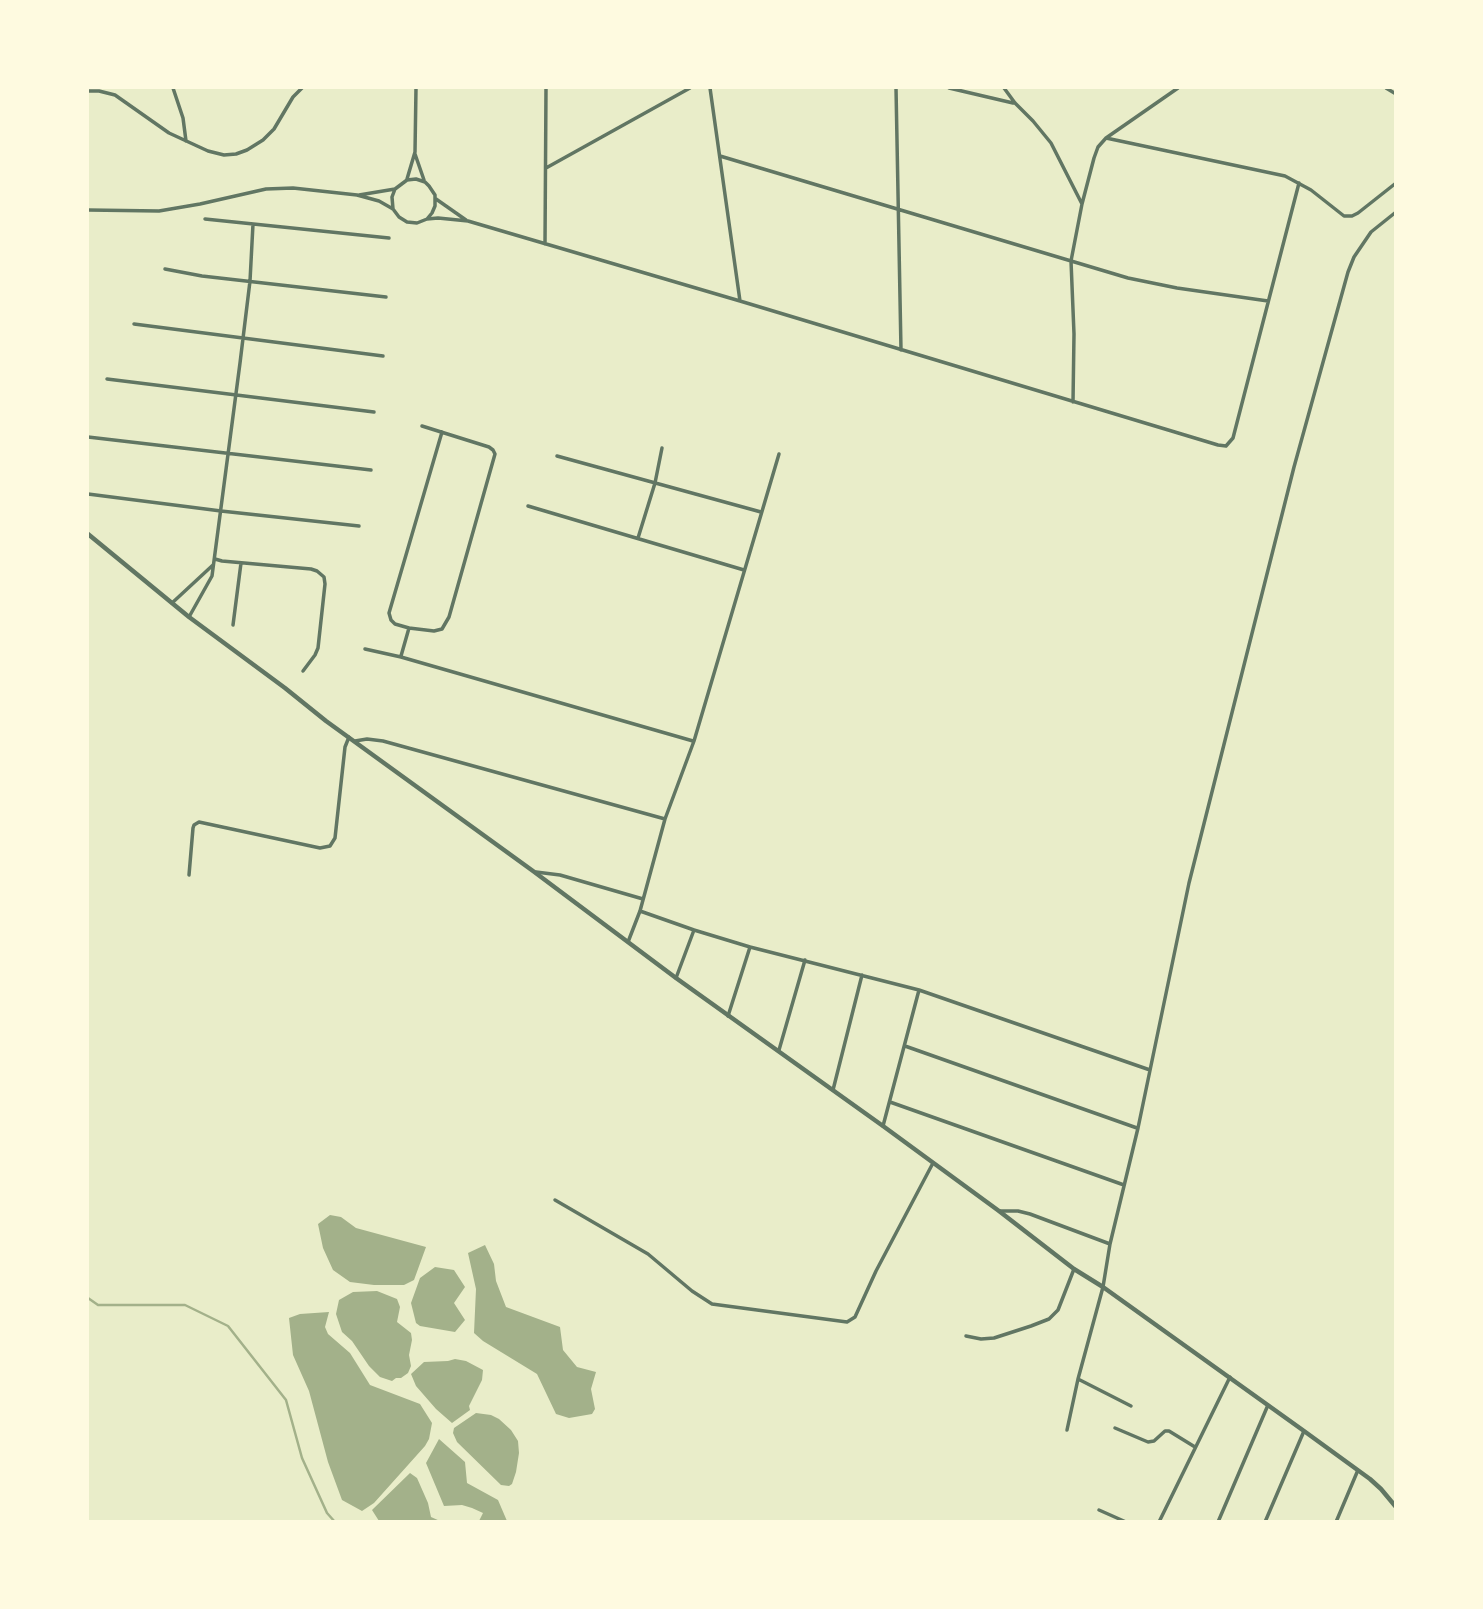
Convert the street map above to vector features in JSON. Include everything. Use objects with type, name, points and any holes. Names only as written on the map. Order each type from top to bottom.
[{"type":"street","points":[[173,88],[183,118],[186,141]]},
{"type":"street","points":[[88,91],[115,95],[169,133],[223,155],[247,150],[269,135],[293,97],[302,88]]},
{"type":"street","points":[[407,180],[415,152],[416,88]]},
{"type":"street","points":[[545,244],[546,88]]},
{"type":"street","points":[[546,168],[690,88]]},
{"type":"street","points":[[710,88],[740,301]]},
{"type":"street","points":[[896,88],[901,350]]},
{"type":"street","points":[[949,88],[1015,103]]},
{"type":"street","points":[[1004,88],[1051,143],[1082,204]]},
{"type":"street","points":[[1073,402],[1071,261],[1094,158],[1105,138],[1178,88]]},
{"type":"street","points":[[1387,88],[1395,94]]},
{"type":"street","points":[[1105,138],[1270,171],[1299,183],[1324,199],[1341,215],[1349,216],[1364,209],[1395,183]]},
{"type":"street","points":[[415,152],[425,182],[433,190],[436,199],[427,219]]},
{"type":"street","points":[[720,156],[1154,284],[1268,301]]},
{"type":"street","points":[[357,195],[395,189],[407,180],[425,182]]},
{"type":"street","points":[[88,209],[144,212],[174,209],[278,188],[357,195],[379,201],[407,222],[417,223],[438,218],[468,221],[1226,446],[1233,438],[1299,183]]},
{"type":"street","points":[[393,209],[392,197],[395,189]]},
{"type":"street","points":[[436,199],[468,221]]},
{"type":"street","points":[[1067,1430],[1103,1287],[1110,1244],[1138,1128],[1189,883],[1294,467],[1354,257],[1371,232],[1395,212]]},
{"type":"street","points":[[205,219],[389,238]]},
{"type":"street","points":[[188,617],[212,576],[250,281],[253,224]]},
{"type":"street","points":[[165,269],[202,276],[386,297]]},
{"type":"street","points":[[134,324],[383,356]]},
{"type":"street","points":[[107,379],[374,412]]},
{"type":"street","points":[[422,426],[442,432],[489,447],[494,450],[495,457],[449,617],[445,626],[435,631],[409,628],[393,622],[389,613],[442,432]]},
{"type":"street","points":[[88,437],[371,470]]},
{"type":"street","points":[[638,538],[662,448]]},
{"type":"street","points":[[628,942],[644,899],[665,819],[694,741],[779,454]]},
{"type":"street","points":[[557,456],[762,512]]},
{"type":"street","points":[[88,494],[359,526]]},
{"type":"street","points":[[528,506],[744,570]]},
{"type":"street","points":[[88,534],[188,617],[349,737],[999,1211],[1074,1269],[1304,1431],[1381,1489],[1395,1507]]},
{"type":"street","points":[[214,558],[311,569],[324,577],[318,648],[303,671]]},
{"type":"street","points":[[233,625],[241,563]]},
{"type":"street","points":[[172,603],[213,565]]},
{"type":"street","points":[[401,657],[409,628]]},
{"type":"street","points":[[365,649],[694,741]]},
{"type":"street","points":[[189,875],[193,828],[199,822],[320,848],[330,846],[335,838],[345,747],[349,737]]},
{"type":"street","points":[[355,741],[383,741],[665,819]]},
{"type":"street","points":[[533,871],[560,875],[644,899]]},
{"type":"street","points":[[640,911],[750,947],[919,990],[1150,1070]]},
{"type":"street","points":[[676,978],[694,930]]},
{"type":"street","points":[[729,1016],[750,947]]},
{"type":"street","points":[[779,1050],[805,960]]},
{"type":"street","points":[[833,1090],[862,975]]},
{"type":"street","points":[[883,1126],[919,990]]},
{"type":"street","points":[[905,1046],[1138,1128]]},
{"type":"street","points":[[890,1102],[1124,1185]]},
{"type":"street","points":[[555,1200],[648,1254],[712,1304],[848,1322],[855,1317],[933,1163]]},
{"type":"street","points":[[999,1211],[1030,1214],[1110,1244]]},
{"type":"street","points":[[966,1336],[995,1338],[1049,1319],[1058,1310],[1074,1269]]},
{"type":"street","points":[[1159,1521],[1230,1377]]},
{"type":"street","points":[[1078,1379],[1131,1406]]},
{"type":"street","points":[[1218,1521],[1268,1405]]},
{"type":"street","points":[[1115,1428],[1148,1442],[1169,1431],[1195,1447]]},
{"type":"street","points":[[1265,1521],[1304,1431]]},
{"type":"street","points":[[1336,1521],[1358,1471]]},
{"type":"street","points":[[1099,1510],[1126,1521]]},
{"type":"shaded area","points":[[330,1215],[341,1217],[356,1228],[426,1247],[414,1280],[404,1285],[374,1285],[350,1282],[333,1270],[323,1248],[318,1224]]},
{"type":"shaded area","points":[[485,1245],[494,1264],[496,1281],[506,1307],[560,1327],[563,1350],[577,1367],[596,1372],[591,1389],[595,1409],[592,1414],[569,1418],[556,1414],[537,1374],[474,1333],[476,1289],[468,1253]]},
{"type":"shaded area","points":[[435,1267],[454,1270],[465,1287],[454,1303],[465,1320],[455,1332],[416,1323],[411,1303],[420,1278]]},
{"type":"shaded area","points":[[377,1291],[397,1299],[400,1307],[397,1322],[411,1333],[411,1366],[408,1373],[392,1381],[380,1377],[369,1366],[352,1341],[342,1332],[336,1314],[339,1300],[353,1292]]},
{"type":"shaded area","points":[[329,1312],[325,1327],[328,1334],[350,1353],[370,1385],[420,1404],[432,1423],[425,1446],[374,1503],[362,1511],[342,1500],[328,1462],[309,1391],[293,1355],[289,1318],[300,1314]]},
{"type":"shaded area","points":[[455,1359],[466,1361],[483,1370],[482,1380],[469,1406],[470,1410],[452,1423],[416,1386],[411,1374],[424,1362]]},
{"type":"shaded area","points":[[476,1413],[499,1419],[518,1441],[516,1472],[509,1486],[501,1485],[457,1442],[454,1428]]},
{"type":"shaded area","points":[[439,1439],[465,1462],[467,1483],[498,1500],[507,1521],[479,1521],[483,1513],[472,1508],[462,1505],[444,1506],[426,1463]]},
{"type":"shaded area","points":[[410,1473],[417,1478],[431,1517],[440,1521],[379,1521],[372,1510]]},
{"type":"waterway","points":[[88,1298],[98,1305],[185,1305],[228,1326],[286,1400],[302,1458],[327,1513],[335,1522]]}]
